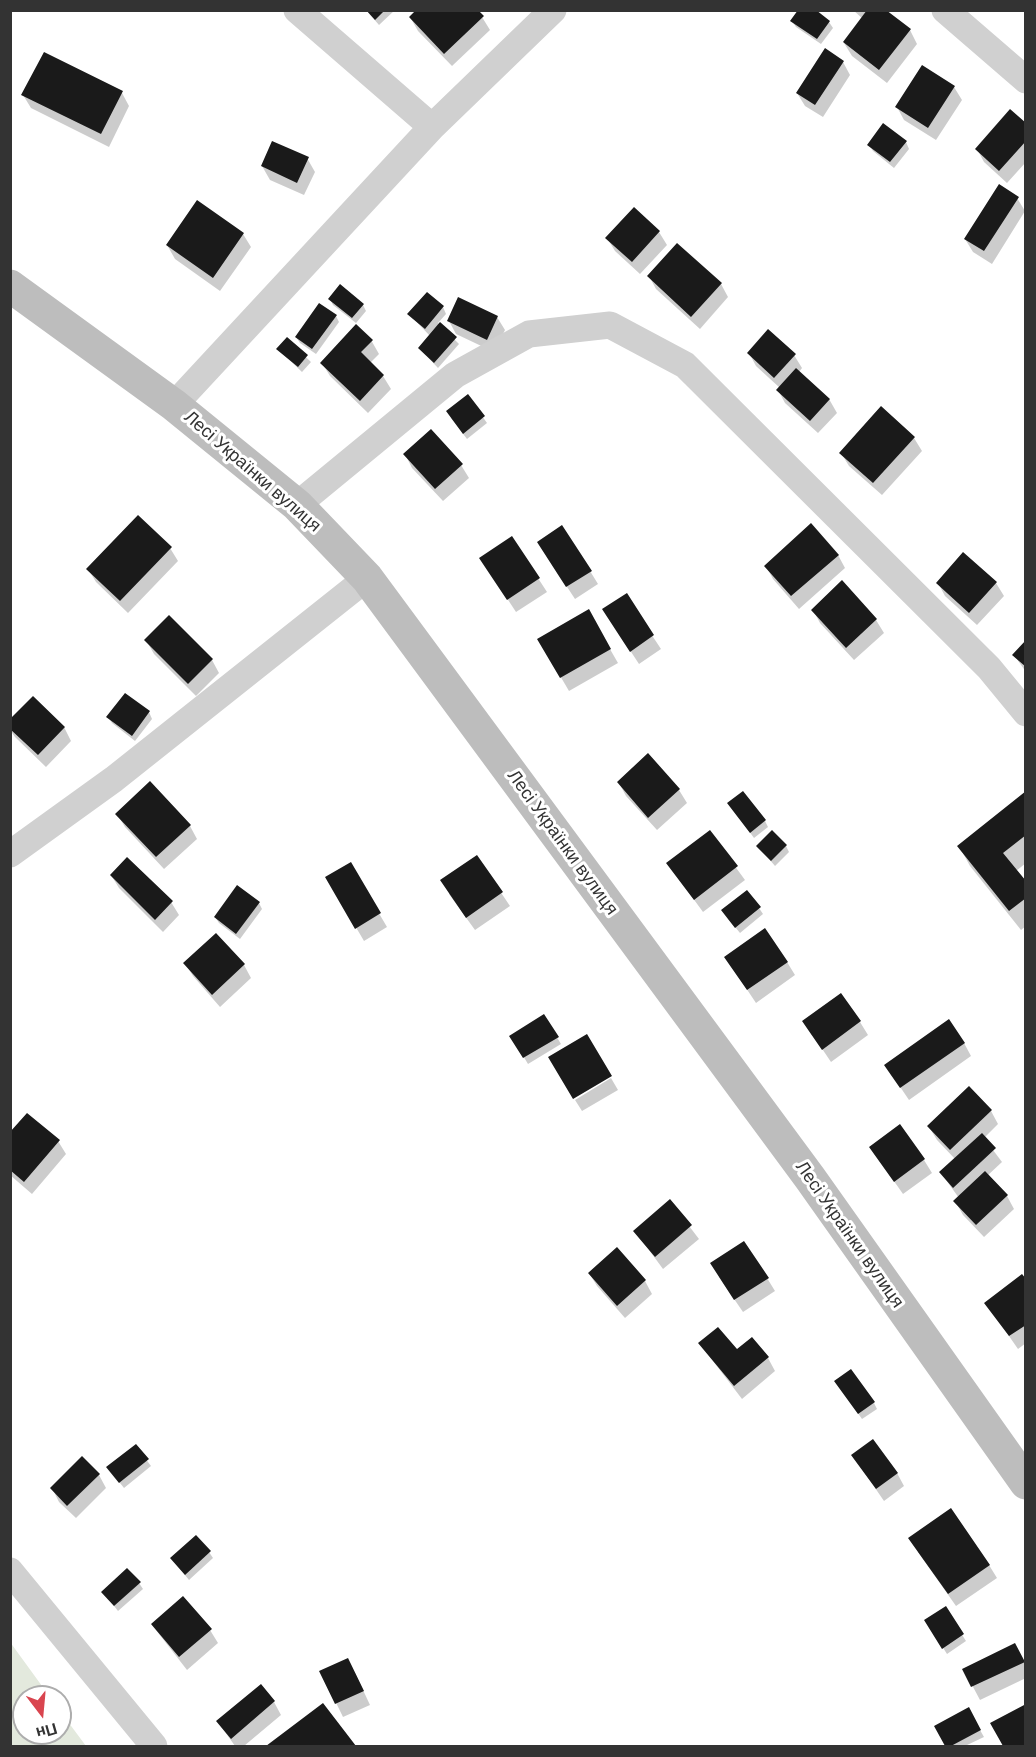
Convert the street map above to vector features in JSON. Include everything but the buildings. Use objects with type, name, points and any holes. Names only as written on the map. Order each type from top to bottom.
[{"type":"street","points":[[297,10],[432,127]]},
{"type":"street","points":[[174,405],[432,127],[553,10]]},
{"type":"street","points":[[945,10],[1026,80]]},
{"type":"street","name":"Лесі Українки вулиця","points":[[10,286],[174,405],[297,505],[367,579],[810,1178],[1026,1483]]},
{"type":"street","points":[[297,505],[455,375],[529,334],[610,325],[685,365],[989,668],[1026,713]]},
{"type":"street","points":[[10,854],[114,779],[367,579]]},
{"type":"street","points":[[10,1571],[154,1746]]},
{"type":"shaded area","points":[[10,1642],[41,1685],[12,1685],[12,1745],[72,1745],[72,1727],[86,1746],[11,1746]]}]
